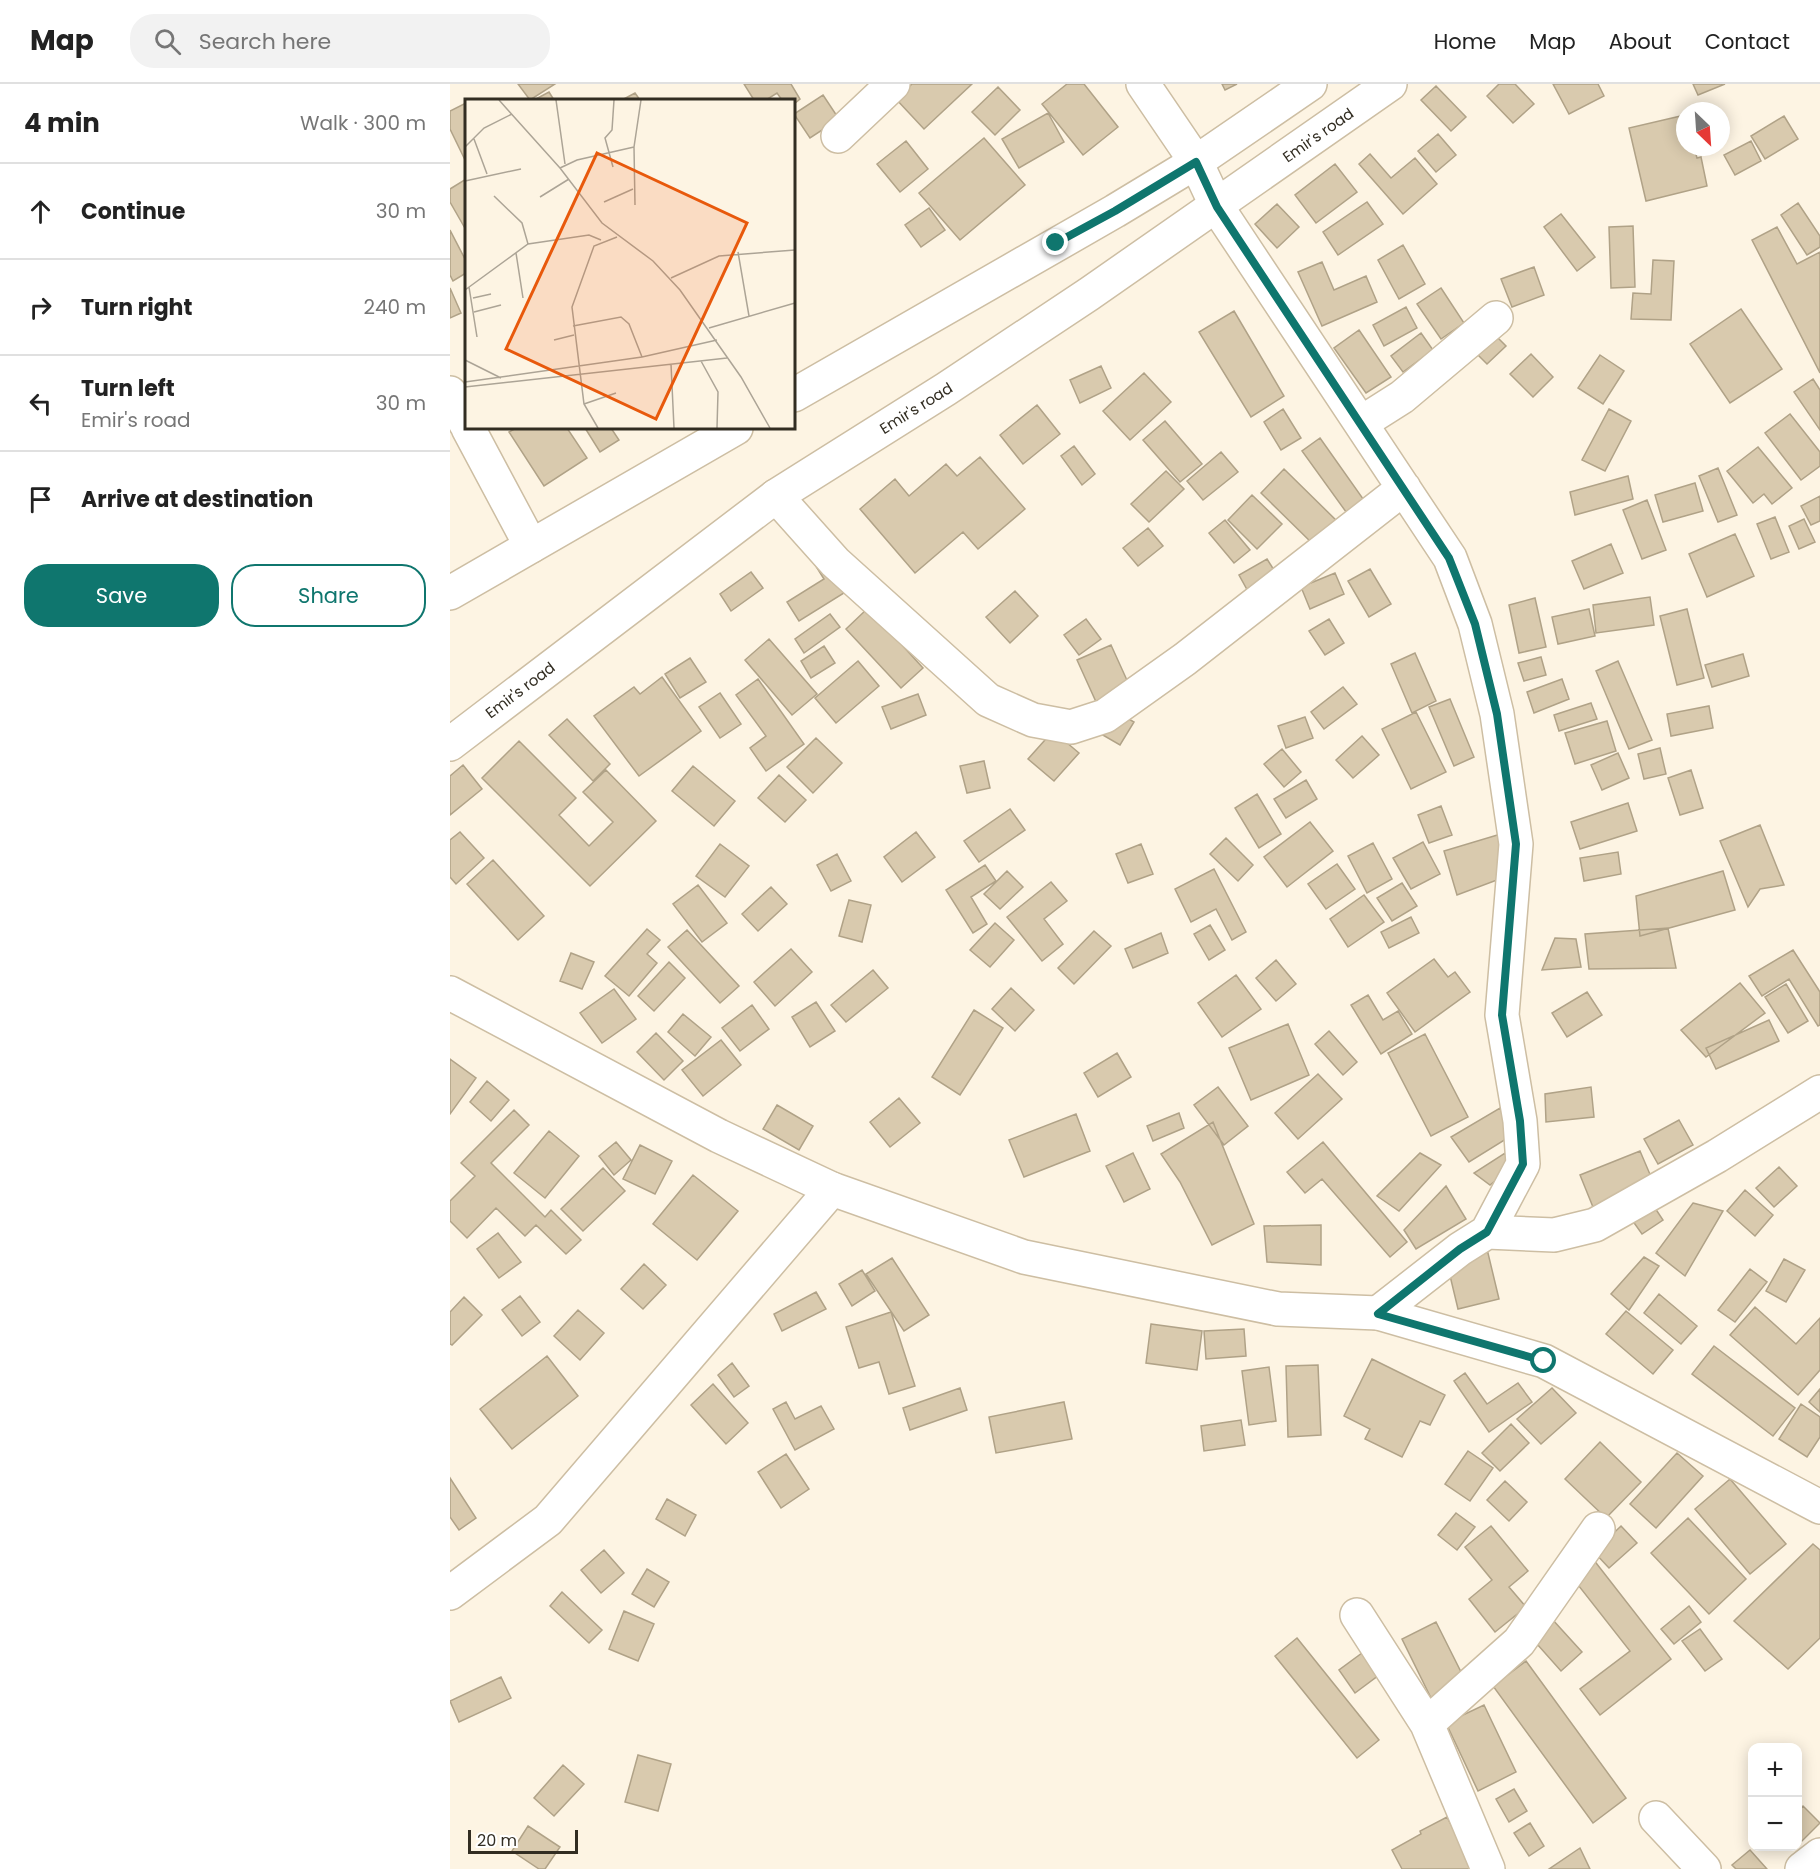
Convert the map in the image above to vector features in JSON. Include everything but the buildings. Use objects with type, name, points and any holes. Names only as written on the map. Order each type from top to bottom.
[{"type":"street","points":[[838,136],[893,84]]},
{"type":"street","points":[[1143,84],[1196,162],[1217,207],[1449,558],[1475,624],[1497,714],[1516,844],[1502,1015],[1520,1121],[1523,1164],[1487,1232],[1460,1249],[1378,1314]]},
{"type":"street","points":[[795,393],[1115,211],[1196,162],[1310,84]]},
{"type":"street","name":"Emir's road","points":[[450,744],[776,496],[955,383],[1217,207],[1390,84]]},
{"type":"street","points":[[1361,423],[1401,397],[1496,318]]},
{"type":"street","points":[[450,393],[465,422]]},
{"type":"street","points":[[469,429],[531,546]]},
{"type":"street","points":[[450,593],[734,429]]},
{"type":"street","points":[[776,496],[835,562],[988,700],[1033,720],[1071,727],[1105,716],[1167,672],[1404,488]]},
{"type":"street","points":[[450,993],[718,1136],[832,1189],[1024,1257],[1278,1309],[1378,1314],[1544,1361],[1820,1507]]},
{"type":"street","points":[[1487,1232],[1554,1235],[1595,1225],[1717,1156],[1820,1092]]},
{"type":"street","points":[[450,1593],[548,1520],[832,1189]]},
{"type":"street","points":[[1427,1724],[1519,1642],[1598,1529]]},
{"type":"street","points":[[1357,1615],[1427,1724],[1488,1869]]},
{"type":"street","points":[[1656,1818],[1704,1869]]},
{"type":"street","points":[[1802,1869],[1820,1855]]},
{"type":"route","points":[[1056,243],[1115,211],[1196,162],[1217,207],[1449,558],[1475,624],[1497,714],[1516,844],[1502,1015],[1520,1121],[1523,1164],[1487,1232],[1460,1249],[1378,1314],[1544,1361]]}]
